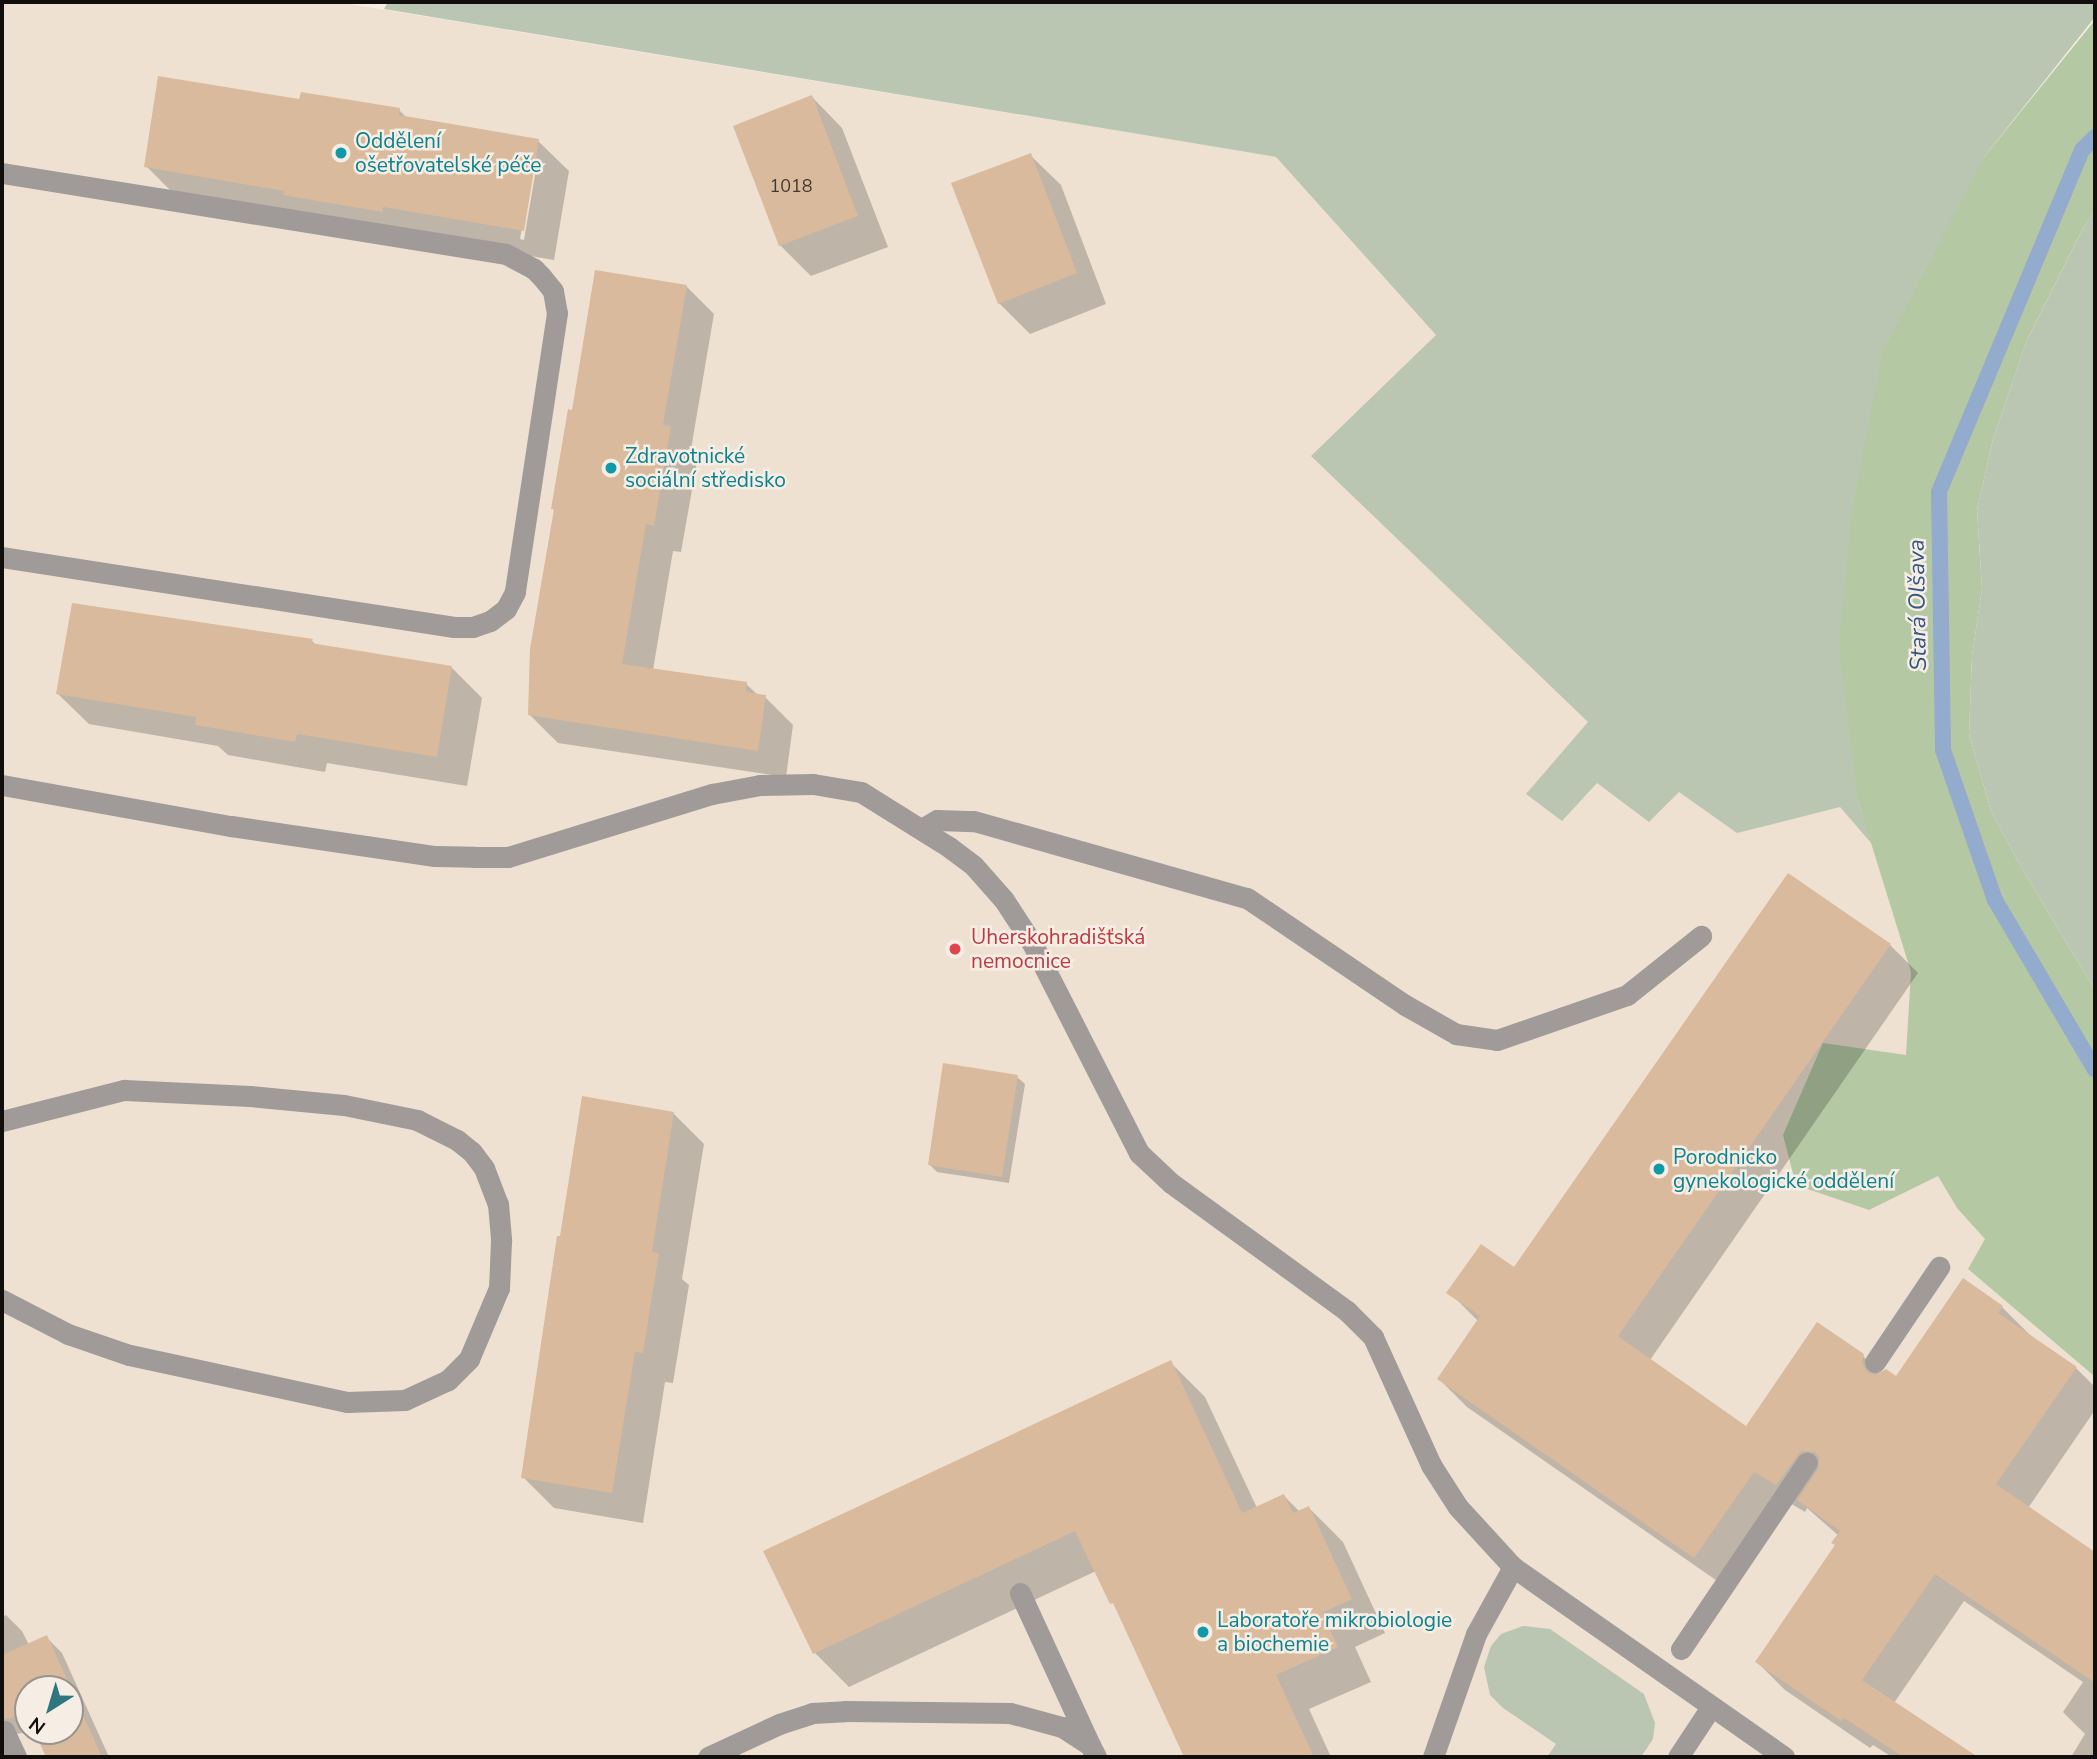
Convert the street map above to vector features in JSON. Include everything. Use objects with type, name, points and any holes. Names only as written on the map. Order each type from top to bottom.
[{"type":"lane","points":[[2,173],[506,254],[534,269],[541,276],[553,291],[556,313],[515,592],[506,608],[490,621],[473,627],[454,627],[2,557]]},
{"type":"lane","points":[[2,785],[231,826],[435,856],[508,857],[712,794],[760,785],[813,784],[861,792],[923,828],[974,866],[1011,911],[1032,943],[1139,1153],[1171,1183],[1348,1311],[1373,1337],[1431,1465],[1458,1507],[1513,1567],[1784,1757]]},
{"type":"lane","points":[[923,828],[937,820],[974,821],[1248,898],[1405,1005],[1456,1034],[1497,1040],[1627,995],[1701,936]]},
{"type":"lane","points":[[2,1121],[124,1090],[250,1096],[344,1105],[417,1120],[457,1140],[472,1152],[484,1168],[498,1204],[502,1241],[499,1288],[469,1359],[448,1380],[405,1400],[347,1402],[129,1355],[68,1334],[2,1300]]},
{"type":"lane","points":[[1875,1362],[1940,1267]]},
{"type":"lane","points":[[1681,1648],[1807,1462]]},
{"type":"lane","points":[[1433,1757],[1476,1634],[1513,1567]]},
{"type":"lane","points":[[1020,1593],[1093,1751]]},
{"type":"lane","points":[[1678,1757],[1711,1707]]},
{"type":"lane","points":[[708,1757],[779,1724],[812,1713],[845,1711],[1010,1713],[1062,1727],[1093,1751]]},
{"type":"lane","points":[[2,1733],[4,1731],[16,1757]]},
{"type":"shaded area","name":"Uherskohradišťská nemocnice","points":[[2,2],[337,2],[1276,157],[1858,801],[1872,844],[2095,1223],[2095,1757],[2,1757]]},
{"type":"green space","points":[[388,2],[2095,2],[2095,17],[1984,157],[1858,801],[1872,844],[1840,807],[1737,833],[1679,792],[1649,822],[1597,783],[1562,821],[1526,794],[1588,722],[1311,456],[1436,335],[1276,157],[384,9]]},
{"type":"green space","points":[[2095,20],[2095,210],[2083,228],[2027,340],[1993,439],[1977,510],[1982,589],[1972,656],[1969,734],[1991,811],[2024,872],[2095,990],[2095,1404],[2093,1375],[1968,1269],[1985,1239],[1957,1208],[1938,1176],[1869,1210],[1796,1185],[1783,1135],[1823,1043],[1906,1055],[1911,972],[1858,801],[1839,647],[1852,510],[1882,354],[1984,157]]},
{"type":"green space","points":[[2095,210],[2095,990],[2024,872],[1991,811],[1969,734],[1972,656],[1982,589],[1977,510],[1993,439],[2027,340],[2083,228]]},
{"type":"green space","points":[[1523,1626],[1550,1629],[1644,1694],[1655,1723],[1653,1739],[1641,1757],[1547,1757],[1556,1744],[1503,1708],[1490,1695],[1484,1667],[1491,1646],[1501,1634]]},
{"type":"building","name":"Oddělení ošetřovatelské péče","points":[[158,76],[299,99],[301,92],[400,108],[399,115],[539,139],[524,231],[383,207],[382,212],[283,195],[284,191],[144,167]]},
{"type":"building","points":[[812,95],[858,216],[779,246],[733,126]]},
{"type":"building","points":[[1031,153],[1077,273],[998,304],[951,183]]},
{"type":"building","name":"Zdravotnické sociální středisko","points":[[595,270],[687,285],[663,425],[671,426],[654,526],[646,524],[622,664],[747,682],[746,692],[766,695],[758,751],[528,715],[530,649],[554,509],[551,509],[568,409],[572,410]]},
{"type":"building","points":[[72,603],[313,639],[311,643],[452,666],[437,757],[297,734],[295,742],[195,725],[196,717],[56,694]]},
{"type":"building","points":[[1788,873],[1891,944],[1618,1336],[1746,1426],[1817,1322],[1864,1354],[1862,1362],[1867,1372],[1875,1375],[1886,1369],[1896,1376],[1963,1278],[2003,1306],[1998,1313],[2077,1367],[1996,1484],[2095,1552],[2095,1683],[1935,1574],[1862,1680],[1978,1757],[1903,1757],[1844,1718],[1841,1721],[1755,1662],[1835,1545],[1831,1543],[1840,1531],[1797,1500],[1818,1469],[1819,1457],[1815,1452],[1801,1451],[1776,1485],[1754,1472],[1694,1558],[1437,1379],[1480,1316],[1446,1293],[1481,1244],[1514,1267]]},
{"type":"building","points":[[943,1063],[1018,1075],[1002,1177],[928,1165]]},
{"type":"building","points":[[582,1096],[674,1112],[652,1252],[659,1253],[643,1353],[635,1352],[612,1493],[521,1478],[557,1236],[560,1236]]},
{"type":"building","points":[[1171,1360],[1242,1513],[1284,1494],[1293,1513],[1309,1506],[1352,1599],[1322,1613],[1338,1647],[1276,1675],[1314,1757],[1184,1757],[1113,1603],[1110,1604],[1075,1531],[813,1654],[763,1551]]},
{"type":"building","points":[[47,1635],[65,1675],[14,1675],[14,1717],[2,1718],[2,1655]]},
{"type":"building","points":[[84,1717],[102,1757],[46,1757],[40,1745],[84,1745]]},
{"type":"waterway","name":"Stará Olšava","points":[[2095,137],[2082,150],[1939,492],[1943,750],[1995,900],[2095,1070]]},
{"type":"place","name":"Oddělení ošetřovatelské péče","points":[[341,153]]},
{"type":"place","name":"Zdravotnické sociální středisko","points":[[611,468]]},
{"type":"place","name":"Uherskohradišťská nemocnice","points":[[955,949]]},
{"type":"place","name":"Porodnicko gynekologické oddělení","points":[[1659,1169]]},
{"type":"place","name":"Laboratoře mikrobiologie a biochemie","points":[[1203,1632]]}]
